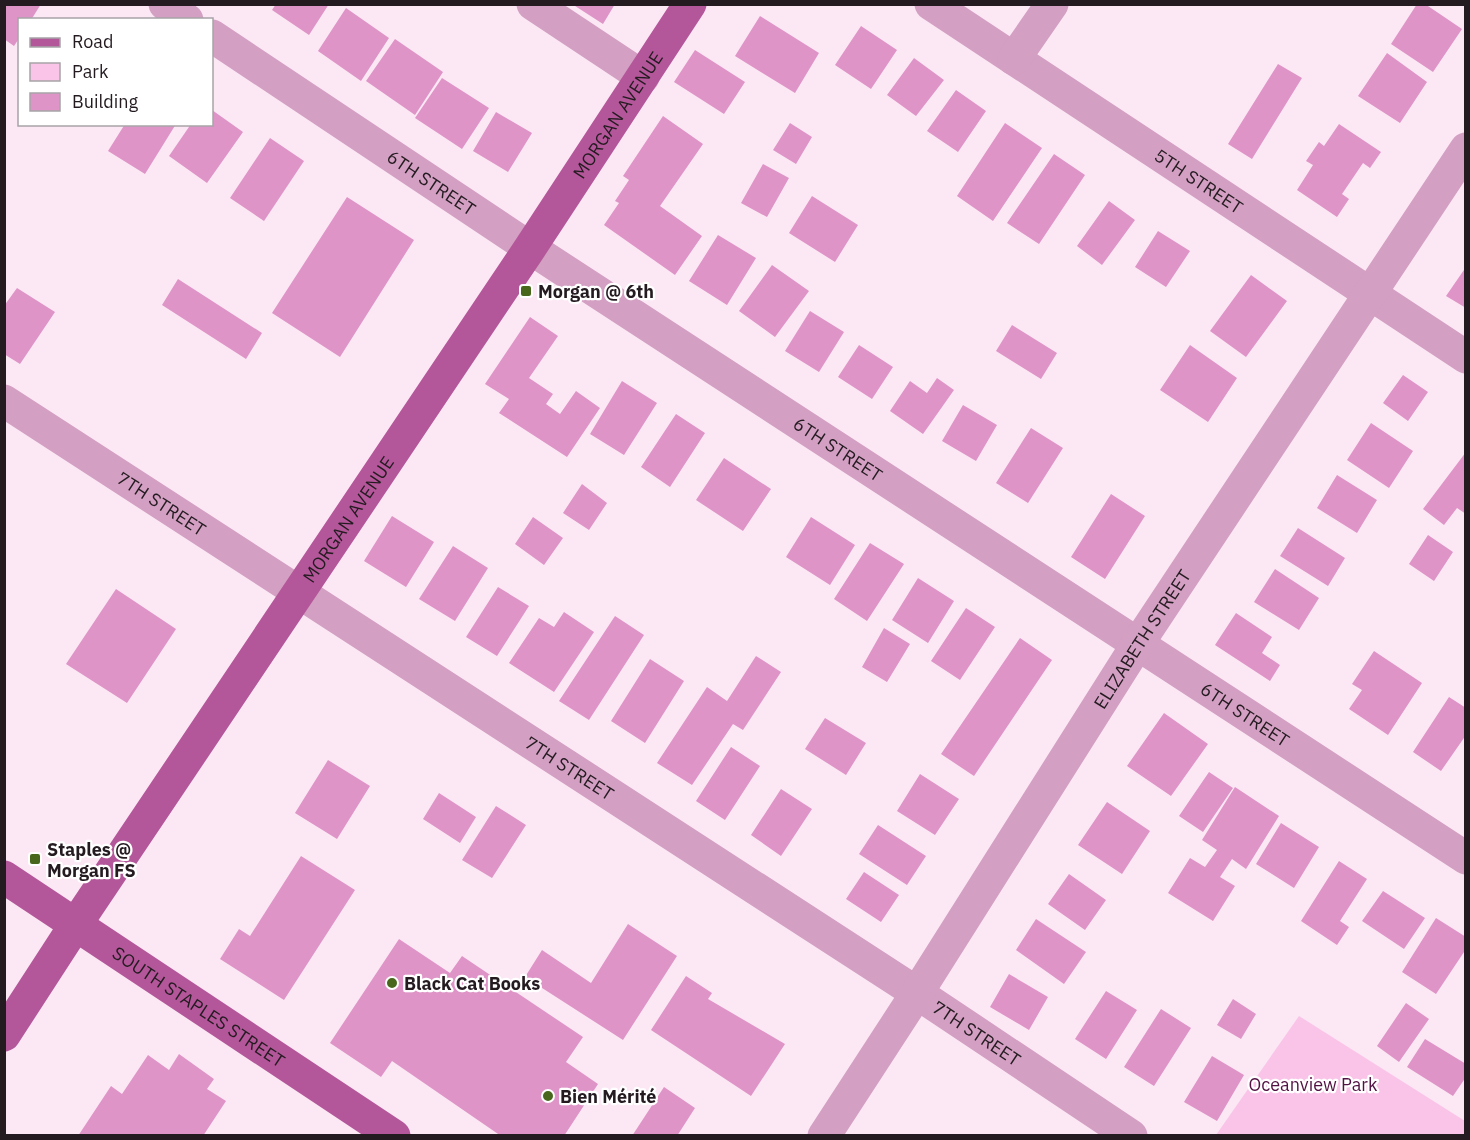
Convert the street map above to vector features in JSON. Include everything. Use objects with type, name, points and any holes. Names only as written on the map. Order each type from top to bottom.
[{"type":"main road","name":"MORGAN AVENUE","points":[[4,1035],[298,591],[531,248],[690,4]]},
{"type":"main road","name":"SOUTH STAPLES STREET","points":[[4,877],[394,1136]]},
{"type":"street","points":[[165,4],[185,18]]},
{"type":"street","points":[[533,4],[643,77]]},
{"type":"street","name":"5TH STREET","points":[[931,4],[1466,357]]},
{"type":"street","points":[[1014,59],[1052,4]]},
{"type":"street","name":"6TH STREET","points":[[213,37],[531,248],[1466,858]]},
{"type":"street","name":"ELIZABETH STREET","points":[[824,1136],[1137,645],[1466,148]]},
{"type":"street","name":"7TH STREET","points":[[4,401],[917,993],[1131,1136]]},
{"type":"green space","name":"Oceanview Park","points":[[1299,1016],[1465,1121],[1465,1135],[1216,1135]]},
{"type":"building","points":[[4,4],[41,4],[32,18],[18,18],[18,40],[14,46],[4,39]]},
{"type":"building","points":[[276,4],[329,4],[309,35],[272,10]]},
{"type":"building","points":[[572,4],[615,4],[603,24]]},
{"type":"building","points":[[1417,4],[1425,4],[1462,29],[1433,72],[1391,44]]},
{"type":"building","points":[[346,8],[389,38],[361,81],[318,51]]},
{"type":"building","points":[[760,16],[819,53],[795,93],[735,56]]},
{"type":"building","points":[[861,26],[897,50],[871,89],[835,65]]},
{"type":"building","points":[[395,39],[443,72],[415,115],[366,81]]},
{"type":"building","points":[[695,50],[745,82],[724,114],[674,82]]},
{"type":"building","points":[[1387,53],[1427,82],[1400,123],[1358,96]]},
{"type":"building","points":[[914,58],[944,80],[916,116],[887,95]]},
{"type":"building","points":[[1278,64],[1302,78],[1252,159],[1228,144]]},
{"type":"building","points":[[442,78],[489,108],[462,149],[415,118]]},
{"type":"building","points":[[956,90],[986,111],[958,152],[927,131]]},
{"type":"building","points":[[213,111],[243,132],[207,183],[169,156],[190,126],[213,126]]},
{"type":"building","points":[[496,112],[532,133],[508,172],[473,151]]},
{"type":"building","points":[[663,116],[703,144],[660,206],[702,236],[675,275],[604,225],[619,203],[615,201],[629,180],[623,176]]},
{"type":"building","points":[[790,123],[812,137],[796,164],[773,150]]},
{"type":"building","points":[[1005,123],[1042,148],[993,221],[957,196]]},
{"type":"building","points":[[1339,124],[1381,152],[1370,168],[1363,163],[1342,194],[1349,199],[1337,217],[1297,190],[1313,165],[1306,161],[1319,142],[1324,146]]},
{"type":"building","points":[[124,126],[175,126],[145,174],[108,151]]},
{"type":"building","points":[[270,138],[304,161],[264,221],[230,198]]},
{"type":"building","points":[[1054,154],[1085,175],[1039,244],[1007,223]]},
{"type":"building","points":[[763,164],[789,178],[767,217],[741,203]]},
{"type":"building","points":[[812,196],[858,225],[835,262],[789,233]]},
{"type":"building","points":[[347,197],[414,240],[340,357],[272,313]]},
{"type":"building","points":[[1109,201],[1135,220],[1102,265],[1077,246]]},
{"type":"building","points":[[1158,231],[1190,251],[1166,287],[1135,267]]},
{"type":"building","points":[[718,235],[756,258],[727,305],[689,281]]},
{"type":"building","points":[[772,265],[809,291],[775,337],[739,311]]},
{"type":"building","points":[[1466,267],[1466,308],[1446,296]]},
{"type":"building","points":[[1251,275],[1287,301],[1246,357],[1210,331]]},
{"type":"building","points":[[178,279],[262,333],[246,359],[162,305]]},
{"type":"building","points":[[17,288],[55,312],[20,364],[4,354],[4,306]]},
{"type":"building","points":[[810,311],[844,332],[819,372],[785,351]]},
{"type":"building","points":[[530,317],[558,336],[529,378],[553,394],[546,404],[560,414],[576,391],[600,408],[567,457],[499,413],[509,399],[485,384]]},
{"type":"building","points":[[1012,325],[1057,353],[1041,379],[996,351]]},
{"type":"building","points":[[859,345],[893,367],[872,399],[838,377]]},
{"type":"building","points":[[1190,345],[1237,378],[1208,422],[1160,390]]},
{"type":"building","points":[[1403,375],[1428,392],[1408,421],[1383,403]]},
{"type":"building","points":[[937,378],[954,390],[923,434],[890,411],[910,381],[927,393]]},
{"type":"building","points":[[622,381],[657,403],[624,455],[590,434]]},
{"type":"building","points":[[963,405],[997,425],[976,461],[942,441]]},
{"type":"building","points":[[676,414],[705,433],[670,487],[641,467]]},
{"type":"building","points":[[1371,423],[1413,451],[1389,488],[1347,460]]},
{"type":"building","points":[[1031,428],[1063,448],[1028,503],[996,483]]},
{"type":"building","points":[[1466,452],[1466,514],[1457,508],[1444,525],[1423,509]]},
{"type":"building","points":[[724,458],[771,489],[743,531],[696,500]]},
{"type":"building","points":[[1337,475],[1377,500],[1357,533],[1317,508]]},
{"type":"building","points":[[582,484],[607,503],[589,530],[563,513]]},
{"type":"building","points":[[1111,494],[1145,516],[1105,579],[1071,557]]},
{"type":"building","points":[[392,516],[434,542],[406,587],[364,561]]},
{"type":"building","points":[[533,517],[563,538],[544,565],[515,544]]},
{"type":"building","points":[[811,517],[855,545],[830,585],[786,557]]},
{"type":"building","points":[[1298,528],[1345,558],[1328,586],[1280,556]]},
{"type":"building","points":[[1428,535],[1453,552],[1434,581],[1409,564]]},
{"type":"building","points":[[870,543],[904,564],[867,621],[834,599]]},
{"type":"building","points":[[453,546],[488,568],[455,621],[419,599]]},
{"type":"building","points":[[1275,569],[1319,598],[1299,630],[1254,602]]},
{"type":"building","points":[[918,578],[954,601],[928,643],[892,620]]},
{"type":"building","points":[[498,587],[529,606],[497,656],[466,637]]},
{"type":"building","points":[[116,589],[176,629],[127,703],[66,664]]},
{"type":"building","points":[[966,608],[995,627],[960,680],[931,661]]},
{"type":"building","points":[[564,612],[594,632],[554,692],[509,663],[539,618],[554,627]]},
{"type":"building","points":[[1236,613],[1272,637],[1262,653],[1280,665],[1270,681],[1215,645]]},
{"type":"building","points":[[615,616],[644,635],[589,720],[559,701]]},
{"type":"building","points":[[884,628],[910,644],[887,682],[862,667]]},
{"type":"building","points":[[1020,638],[1052,660],[974,776],[941,754]]},
{"type":"building","points":[[1374,651],[1422,683],[1388,735],[1349,709],[1362,690],[1352,684]]},
{"type":"building","points":[[756,656],[781,672],[743,730],[733,724],[692,785],[657,763],[707,687],[727,701]]},
{"type":"building","points":[[650,659],[684,681],[645,743],[611,721]]},
{"type":"building","points":[[1449,697],[1466,708],[1466,735],[1441,771],[1413,752]]},
{"type":"building","points":[[1164,713],[1208,744],[1171,796],[1127,766]]},
{"type":"building","points":[[825,718],[866,743],[846,775],[805,749]]},
{"type":"building","points":[[731,747],[760,766],[725,820],[696,801]]},
{"type":"building","points":[[328,760],[370,786],[337,839],[295,813]]},
{"type":"building","points":[[1209,772],[1233,788],[1203,832],[1179,816]]},
{"type":"building","points":[[920,774],[959,799],[935,835],[897,811]]},
{"type":"building","points":[[1235,787],[1279,816],[1246,869],[1232,859],[1220,877],[1235,886],[1213,921],[1168,893],[1190,858],[1205,867],[1217,850],[1202,840]]},
{"type":"building","points":[[781,789],[812,809],[781,856],[751,835]]},
{"type":"building","points":[[439,793],[476,817],[460,843],[423,819]]},
{"type":"building","points":[[1107,802],[1150,831],[1122,874],[1078,845]]},
{"type":"building","points":[[496,806],[526,825],[492,878],[462,860]]},
{"type":"building","points":[[1281,823],[1319,847],[1294,888],[1256,864]]},
{"type":"building","points":[[878,825],[926,856],[907,885],[859,854]]},
{"type":"building","points":[[301,856],[355,890],[284,1000],[220,959],[239,929],[250,936]]},
{"type":"building","points":[[1339,861],[1367,879],[1340,921],[1349,927],[1337,945],[1301,921]]},
{"type":"building","points":[[864,872],[899,895],[881,922],[846,899]]},
{"type":"building","points":[[1069,874],[1106,900],[1085,930],[1048,904]]},
{"type":"building","points":[[1383,891],[1425,918],[1404,949],[1362,921]]},
{"type":"building","points":[[1436,918],[1466,937],[1466,949],[1436,994],[1402,972]]},
{"type":"building","points":[[1036,919],[1086,952],[1064,984],[1016,950]]},
{"type":"building","points":[[628,924],[677,956],[623,1040],[525,977],[542,950],[591,983]]},
{"type":"building","points":[[399,939],[450,973],[462,956],[583,1037],[566,1062],[598,1084],[564,1136],[501,1136],[392,1061],[381,1077],[330,1043]]},
{"type":"building","points":[[1009,974],[1048,997],[1029,1030],[990,1007]]},
{"type":"building","points":[[686,976],[712,993],[708,999],[785,1044],[751,1096],[651,1030]]},
{"type":"building","points":[[1106,991],[1137,1010],[1106,1059],[1075,1039]]},
{"type":"building","points":[[1233,999],[1256,1014],[1241,1039],[1217,1025]]},
{"type":"building","points":[[1406,1003],[1429,1019],[1399,1062],[1377,1046]]},
{"type":"building","points":[[1161,1009],[1191,1028],[1154,1086],[1124,1067]]},
{"type":"building","points":[[1425,1039],[1466,1064],[1466,1077],[1453,1096],[1407,1067]]},
{"type":"building","points":[[179,1054],[214,1079],[207,1089],[226,1101],[203,1136],[78,1136],[111,1086],[122,1094],[148,1055],[169,1070]]},
{"type":"building","points":[[1212,1056],[1244,1075],[1217,1121],[1184,1102]]},
{"type":"building","points":[[664,1087],[695,1108],[677,1136],[632,1136]]},
{"type":"place","name":"Morgan @ 6th","points":[[526,291]]},
{"type":"place","name":"Staples @ Morgan FS","points":[[35,859]]},
{"type":"place","name":"Black Cat Books","points":[[392,983]]},
{"type":"place","name":"Bien Mérité","points":[[548,1096]]}]
